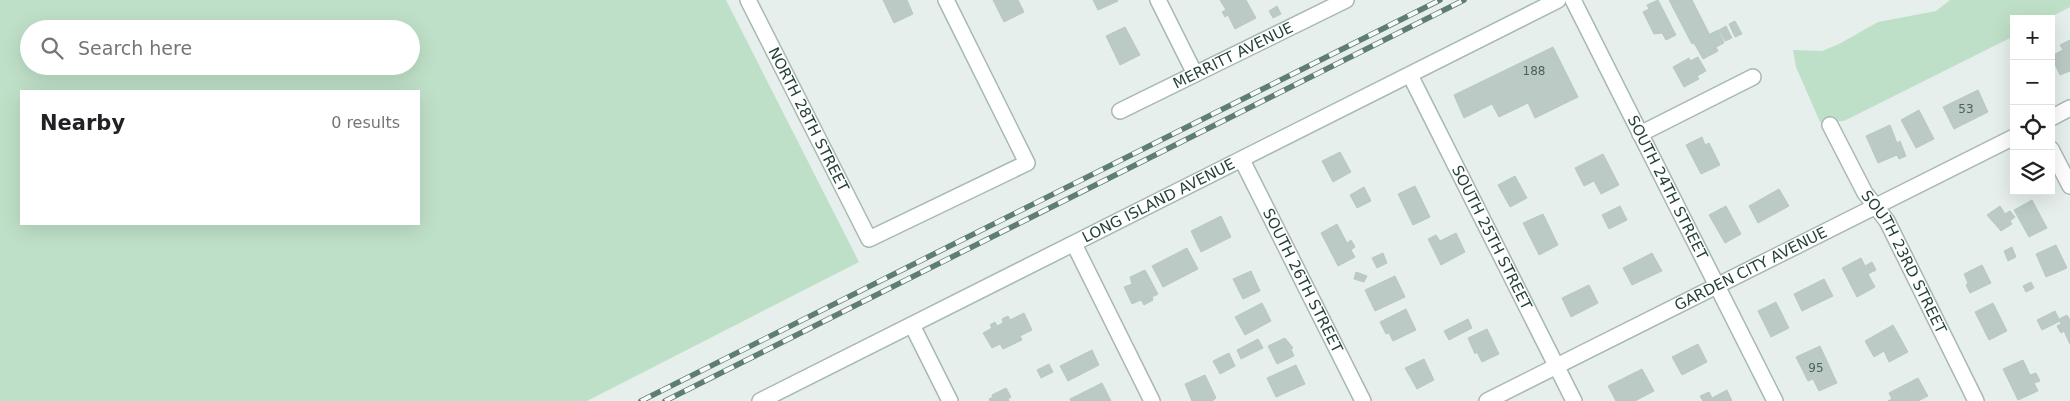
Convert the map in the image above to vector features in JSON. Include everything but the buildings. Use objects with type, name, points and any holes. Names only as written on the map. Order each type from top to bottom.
[{"type":"street","name":"NORTH 28TH STREET","points":[[748,0],[869,239],[1027,163],[946,0]]},
{"type":"street","points":[[1158,0],[1195,74]]},
{"type":"street","name":"MERRITT AVENUE","points":[[1120,111],[1346,0]]},
{"type":"street","name":"LONG ISLAND AVENUE","points":[[760,401],[1558,0]]},
{"type":"street","name":"SOUTH 24TH STREET","points":[[1573,0],[1774,401]]},
{"type":"street","name":"SOUTH 25TH STREET","points":[[1410,75],[1574,401]]},
{"type":"street","points":[[1640,134],[1753,77]]},
{"type":"street","points":[[2055,116],[2070,108]]},
{"type":"street","name":"SOUTH 23RD STREET","points":[[1830,126],[1865,193],[1887,221],[1976,401]]},
{"type":"street","name":"GARDEN CITY AVENUE","points":[[1487,401],[2010,139]]},
{"type":"street","points":[[2052,150],[2070,186]]},
{"type":"street","name":"SOUTH 26TH STREET","points":[[1242,160],[1363,401]]},
{"type":"street","points":[[1074,244],[1152,401]]},
{"type":"street","points":[[912,325],[950,401]]},
{"type":"green space","points":[[0,0],[726,0],[859,262],[587,401],[0,401]]},
{"type":"green space","points":[[1950,0],[2070,0],[2070,7],[2055,15],[2010,15],[2010,38],[1844,121],[1820,122],[1796,67],[1793,50],[1822,51],[1839,44],[1878,22],[1936,11]]},
{"type":"railway","points":[[641,401],[1440,0]]},
{"type":"railway","points":[[665,401],[1464,0]]}]
